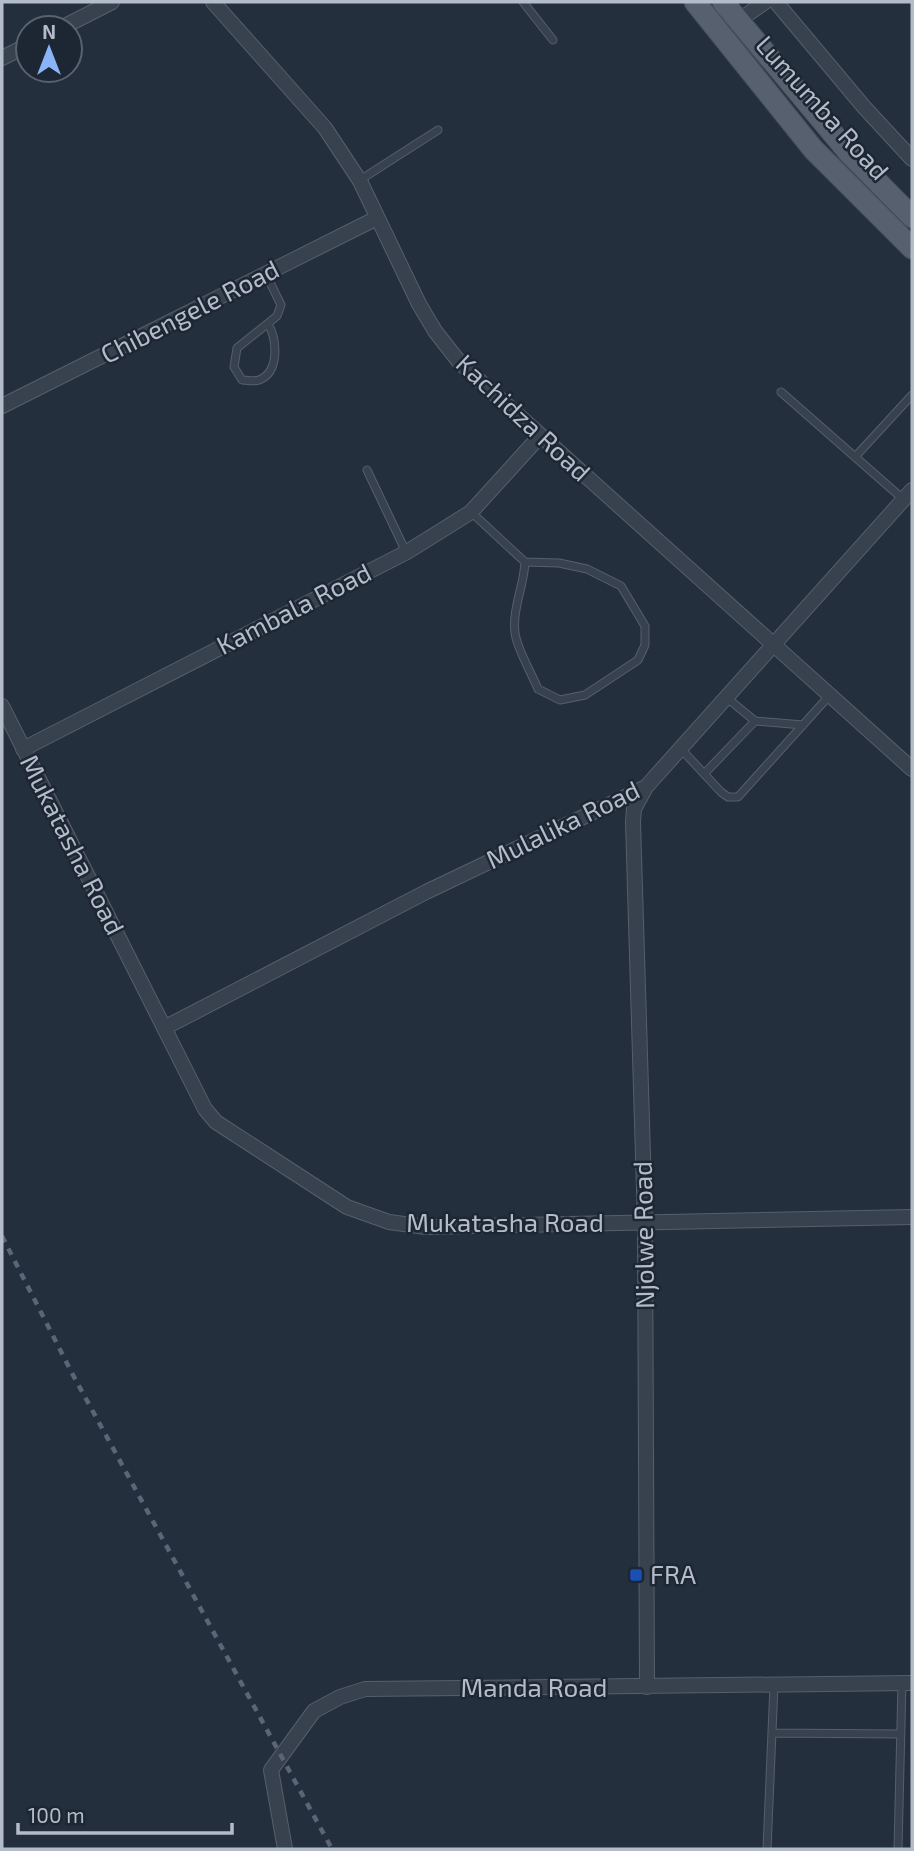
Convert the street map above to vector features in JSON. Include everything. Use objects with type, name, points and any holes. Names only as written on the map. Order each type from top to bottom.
[{"type":"main road","name":"Lumumba Road","points":[[695,2],[813,149],[912,248]]},
{"type":"main road","name":"Lumumba Road","points":[[723,2],[850,154],[912,217]]},
{"type":"street","points":[[84,16],[112,2]]},
{"type":"street","name":"Kachidza Road","points":[[213,2],[325,128],[359,181],[403,273],[435,331],[460,363],[912,769]]},
{"type":"street","points":[[738,21],[765,2]]},
{"type":"street","points":[[776,2],[864,107],[912,159]]},
{"type":"street","name":"Chibengele Road","points":[[2,406],[377,218]]},
{"type":"street","name":"Kambala Road","points":[[23,749],[407,552],[471,512],[540,436]]},
{"type":"street","name":"Mulalika Road","points":[[164,1027],[426,891],[646,786],[908,495]]},
{"type":"street","name":"Mukatasha Road","points":[[2,706],[197,1097],[216,1122],[347,1207],[389,1222],[426,1227],[912,1217]]},
{"type":"street","name":"Njolwe Road","points":[[646,786],[634,809],[632,822],[645,1222],[647,1687]]},
{"type":"street","name":"Manda Road","points":[[285,1849],[271,1770],[314,1712],[340,1697],[365,1689],[907,1683]]},
{"type":"lane","points":[[523,2],[553,40]]},
{"type":"lane","points":[[359,181],[438,130]]},
{"type":"lane","points":[[266,274],[281,305],[277,316],[237,348],[234,367],[242,380],[257,381],[269,374],[276,354],[268,324]]},
{"type":"lane","points":[[781,392],[855,457],[908,495]]},
{"type":"lane","points":[[855,457],[912,395]]},
{"type":"lane","points":[[367,470],[407,552]]},
{"type":"lane","points":[[471,512],[525,562],[559,563],[587,569],[621,586],[645,626],[645,645],[638,660],[584,695],[561,700],[538,689],[515,634],[517,604],[524,582],[525,562]]},
{"type":"lane","points":[[681,749],[727,797],[738,797],[829,696]]},
{"type":"lane","points":[[726,697],[755,722],[803,725]]},
{"type":"lane","points":[[704,774],[755,722]]},
{"type":"lane","points":[[898,1849],[901,1734],[907,1683]]},
{"type":"lane","points":[[766,1849],[774,1685]]},
{"type":"lane","points":[[772,1733],[901,1734]]},
{"type":"railway","points":[[2,1236],[73,1375],[332,1849]]},
{"type":"place","name":"FRA","points":[[636,1575]]}]
